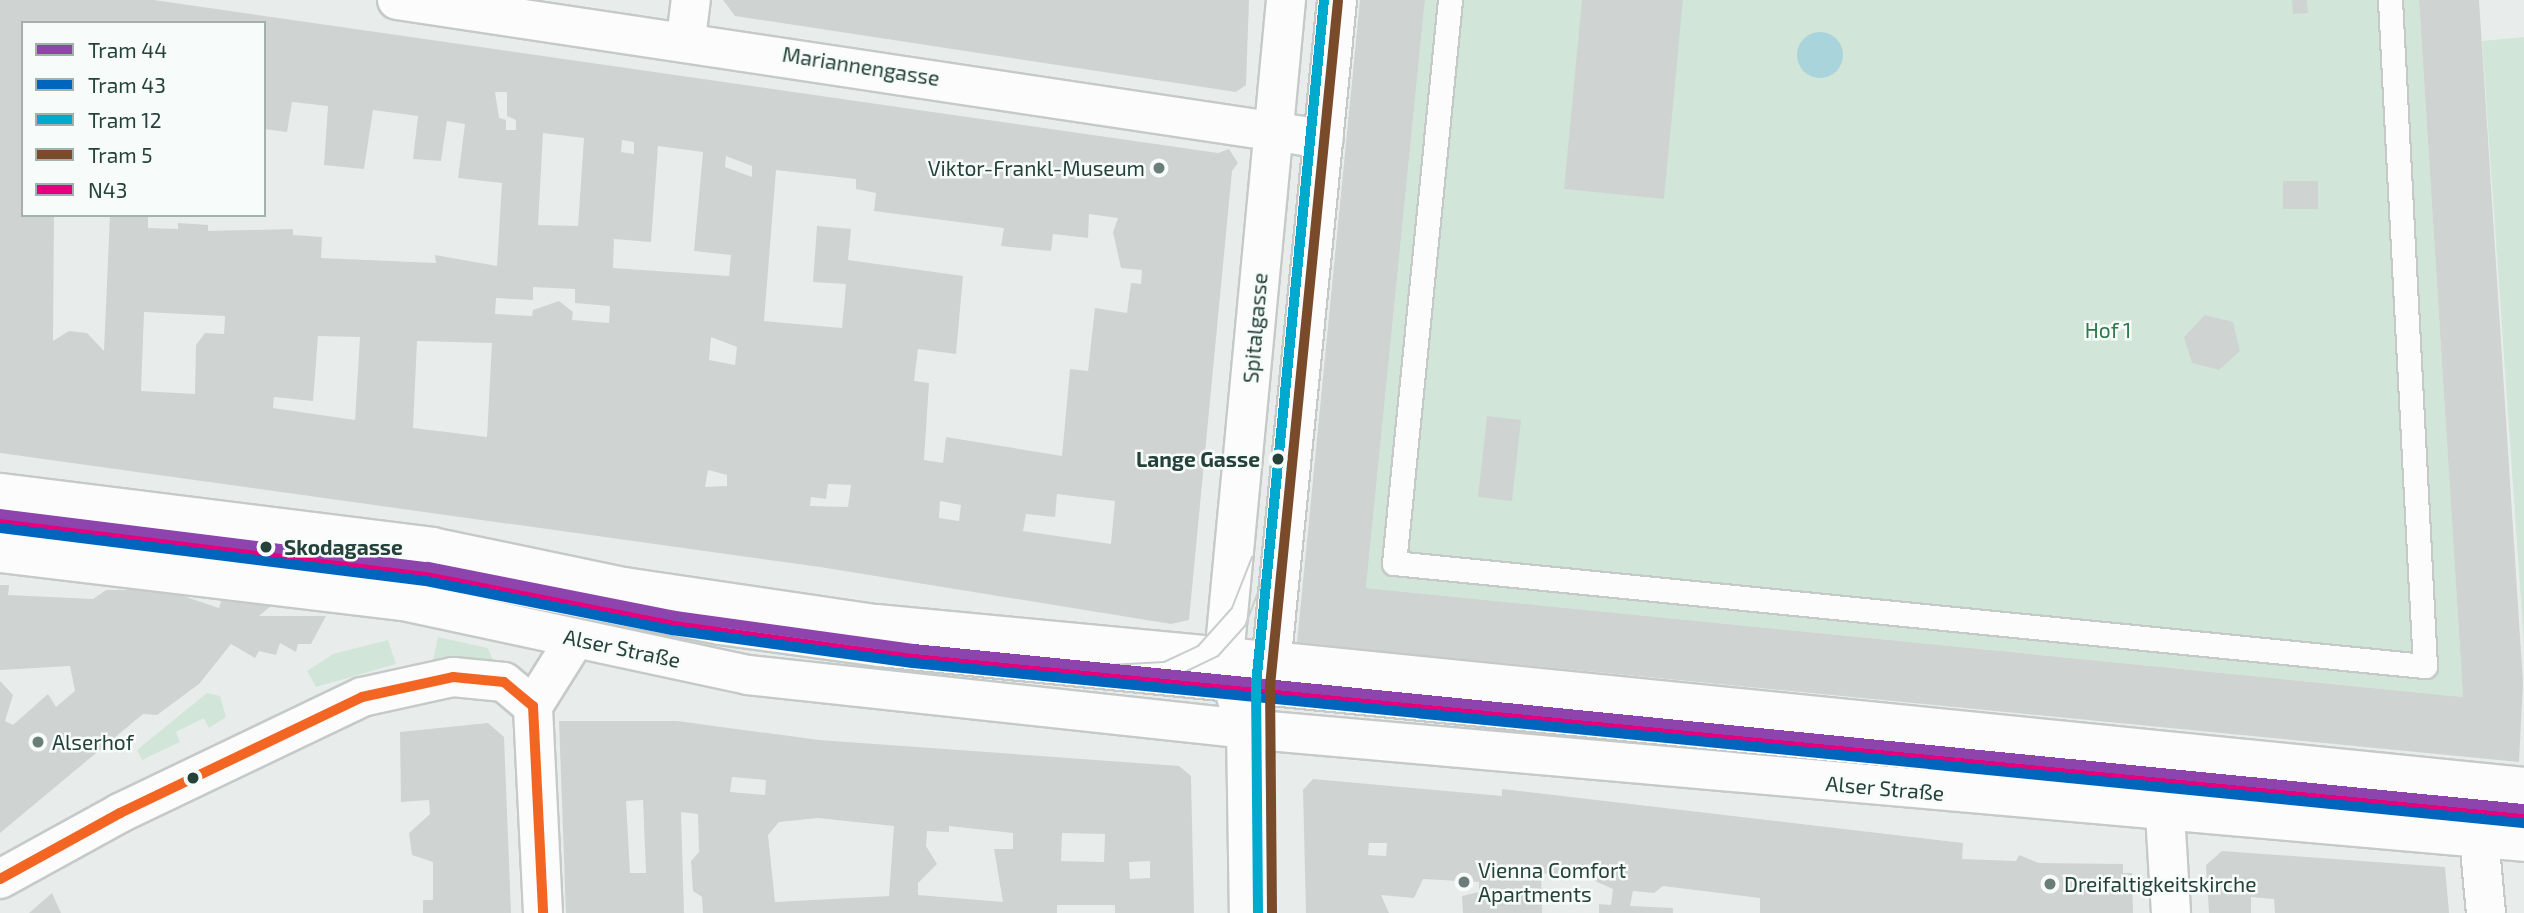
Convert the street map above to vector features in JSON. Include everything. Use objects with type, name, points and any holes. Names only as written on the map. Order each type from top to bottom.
[{"type":"street","name":"Mariannengasse","points":[[397,0],[686,39],[1324,139]]},
{"type":"street","points":[[686,39],[691,0]]},
{"type":"street","name":"Spitalgasse","points":[[1247,676],[1273,130],[1286,0]]},
{"type":"street","points":[[1249,913],[1245,729],[1247,676],[1324,139],[1337,0]]},
{"type":"street","points":[[0,493],[432,547],[624,587],[1247,676],[2524,787]]},
{"type":"street","name":"Alser Straße","points":[[0,553],[403,601],[748,675],[1245,729],[2165,814],[2524,842]]},
{"type":"street","points":[[543,913],[533,706],[575,639]]},
{"type":"street","points":[[0,880],[120,813],[362,697],[453,677],[503,682],[533,706]]},
{"type":"street","points":[[2165,814],[2171,913]]},
{"type":"street","points":[[2479,838],[2486,913]]},
{"type":"lane","points":[[1450,0],[1394,563],[2425,666],[2390,0]]},
{"type":"lane","points":[[0,523],[426,576],[719,632],[1247,676],[2524,818]]},
{"type":"green space","name":"Hof 1","points":[[1425,0],[2419,0],[2463,697],[1366,588]]},
{"type":"green space","points":[[2524,37],[2524,644],[2482,41]]},
{"type":"green space","points":[[438,637],[488,648],[495,666],[433,661]]},
{"type":"green space","points":[[388,640],[396,664],[316,687],[307,671],[333,654]]},
{"type":"green space","points":[[207,693],[220,696],[226,717],[209,728],[204,718],[176,732],[180,742],[142,760],[137,750]]},
{"type":"water","points":[[1820,32],[1829,33],[1836,39],[1842,46],[1842,64],[1836,71],[1829,77],[1820,78],[1811,77],[1804,71],[1798,64],[1797,55],[1798,46],[1804,39],[1811,33]]},
{"type":"building","points":[[0,0],[154,0],[1218,153],[1229,149],[1238,163],[1232,171],[1189,620],[1171,624],[820,567],[0,453]],"holes":[[[495,92],[507,92],[507,116],[516,120],[516,130],[506,130],[506,120],[499,118]],[[543,133],[584,138],[578,226],[538,225]],[[622,140],[634,142],[634,154],[621,152]],[[658,146],[703,152],[694,251],[731,255],[729,276],[613,268],[614,239],[651,242]],[[726,156],[752,166],[752,177],[725,167]],[[776,170],[856,179],[856,189],[876,193],[874,211],[1004,228],[1001,246],[1051,251],[1053,234],[1088,238],[1089,214],[1118,218],[1113,232],[1121,268],[1142,270],[1141,284],[1131,283],[1127,313],[1095,308],[1088,371],[1070,369],[1062,456],[946,437],[943,463],[924,460],[929,383],[914,381],[918,349],[956,354],[963,276],[848,260],[851,229],[817,226],[813,282],[846,284],[842,328],[764,321]],[[533,287],[575,289],[575,303],[610,306],[609,323],[572,320],[573,312],[559,301],[533,310],[532,316],[495,314],[496,298],[533,300]],[[144,312],[225,316],[224,334],[205,333],[196,345],[195,394],[141,391]],[[318,336],[360,337],[355,420],[273,408],[274,397],[313,401]],[[711,337],[737,347],[735,365],[709,360]],[[417,341],[492,343],[487,437],[413,428]],[[708,470],[727,475],[727,486],[705,487]],[[828,484],[851,485],[848,507],[810,506],[811,497],[826,499]],[[1057,494],[1115,501],[1111,544],[1023,531],[1026,514],[1055,517]],[[940,501],[961,505],[959,521],[939,518]]]},
{"type":"building","points":[[723,0],[1249,0],[1246,85],[1236,92],[735,16]]},
{"type":"building","points":[[1360,0],[1425,0],[1366,588],[2463,697],[2419,0],[2479,0],[2523,683],[2519,762],[1297,643]]},
{"type":"building","points":[[1582,0],[1683,0],[1664,199],[1564,189]]},
{"type":"building","points":[[2292,0],[2307,0],[2308,13],[2293,14]]},
{"type":"building","points":[[2283,181],[2318,181],[2318,209],[2283,209]]},
{"type":"building","points":[[2205,315],[2233,322],[2240,351],[2219,370],[2192,363],[2184,337]]},
{"type":"building","points":[[1487,416],[1521,420],[1512,501],[1478,497]]},
{"type":"building","points":[[0,585],[9,585],[8,595],[93,599],[106,590],[165,590],[219,608],[224,593],[271,606],[259,616],[326,616],[311,644],[298,644],[296,652],[280,643],[276,655],[259,651],[255,658],[231,644],[199,684],[157,715],[143,714],[0,833],[0,681],[13,695],[5,721],[13,725],[48,694],[56,707],[75,691],[70,666],[0,670]]},
{"type":"building","points":[[559,721],[677,721],[819,740],[1179,766],[1191,776],[1194,913],[1115,913],[1115,905],[1057,905],[1057,913],[703,913],[702,897],[693,891],[691,861],[699,852],[698,814],[681,812],[684,913],[566,913]],"holes":[[[732,777],[766,780],[765,795],[730,792]],[[643,800],[646,873],[630,873],[626,801]],[[818,818],[894,826],[889,896],[775,902],[768,835],[779,822]],[[949,826],[1013,833],[1013,849],[994,849],[1003,902],[918,895],[918,883],[937,864],[926,846],[927,831],[949,832]],[[1062,833],[1105,834],[1104,862],[1061,861]],[[1150,861],[1150,878],[1130,879],[1129,862]]]},
{"type":"building","points":[[488,723],[504,737],[511,913],[423,913],[423,900],[433,900],[433,862],[412,855],[409,833],[430,814],[429,800],[401,802],[400,732]]},
{"type":"building","points":[[1313,779],[1502,796],[1502,789],[1963,843],[1962,859],[2016,861],[2019,855],[2039,863],[2123,864],[2123,873],[2132,873],[2133,913],[1760,913],[1760,898],[1663,886],[1654,893],[1633,891],[1630,906],[1673,908],[1673,913],[1599,913],[1599,904],[1611,905],[1613,889],[1586,877],[1541,873],[1542,913],[1463,913],[1462,896],[1479,892],[1479,882],[1423,879],[1414,898],[1381,895],[1389,913],[1306,913],[1303,790]],"holes":[[[1369,843],[1387,843],[1386,856],[1368,855]]]},
{"type":"building","points":[[2222,851],[2445,867],[2449,913],[2275,913],[2274,899],[2251,897],[2251,913],[2209,913],[2206,865]]},
{"type":"building","points":[[52,893],[61,913],[29,913]]},
{"type":"tram line","name":"12","points":[[1258,913],[1256,685],[1324,0]]},
{"type":"tram line","name":"5","points":[[1272,913],[1270,686],[1338,1]]},
{"type":"tram line","name":"44","points":[[0,514],[428,567],[675,616],[914,649],[2524,809]]},
{"type":"tram line","name":"43","points":[[0,528],[426,581],[672,630],[913,663],[2523,823]]},
{"type":"tram line","points":[[1109,665],[1164,662],[1198,646],[1232,608],[1252,557]]},
{"type":"tram line","points":[[1117,684],[1170,679],[1218,656],[1245,626],[1268,566]]},
{"type":"transit line","name":"N43","points":[[0,523],[426,576],[719,632],[879,654],[2524,818]]},
{"type":"transit line","points":[[0,879],[120,813],[362,697],[453,677],[504,682],[533,706],[543,913]]},
{"type":"place","name":"Viktor-Frankl-Museum","points":[[1159,168]]},
{"type":"place","name":"Lange Gasse","points":[[1278,459]]},
{"type":"place","name":"Skodagasse","points":[[266,547]]},
{"type":"place","name":"Alserhof","points":[[38,742]]},
{"type":"place","name":"Vienna Comfort Apartments","points":[[1464,882]]},
{"type":"place","name":"Dreifaltigkeitskirche","points":[[2050,884]]}]
